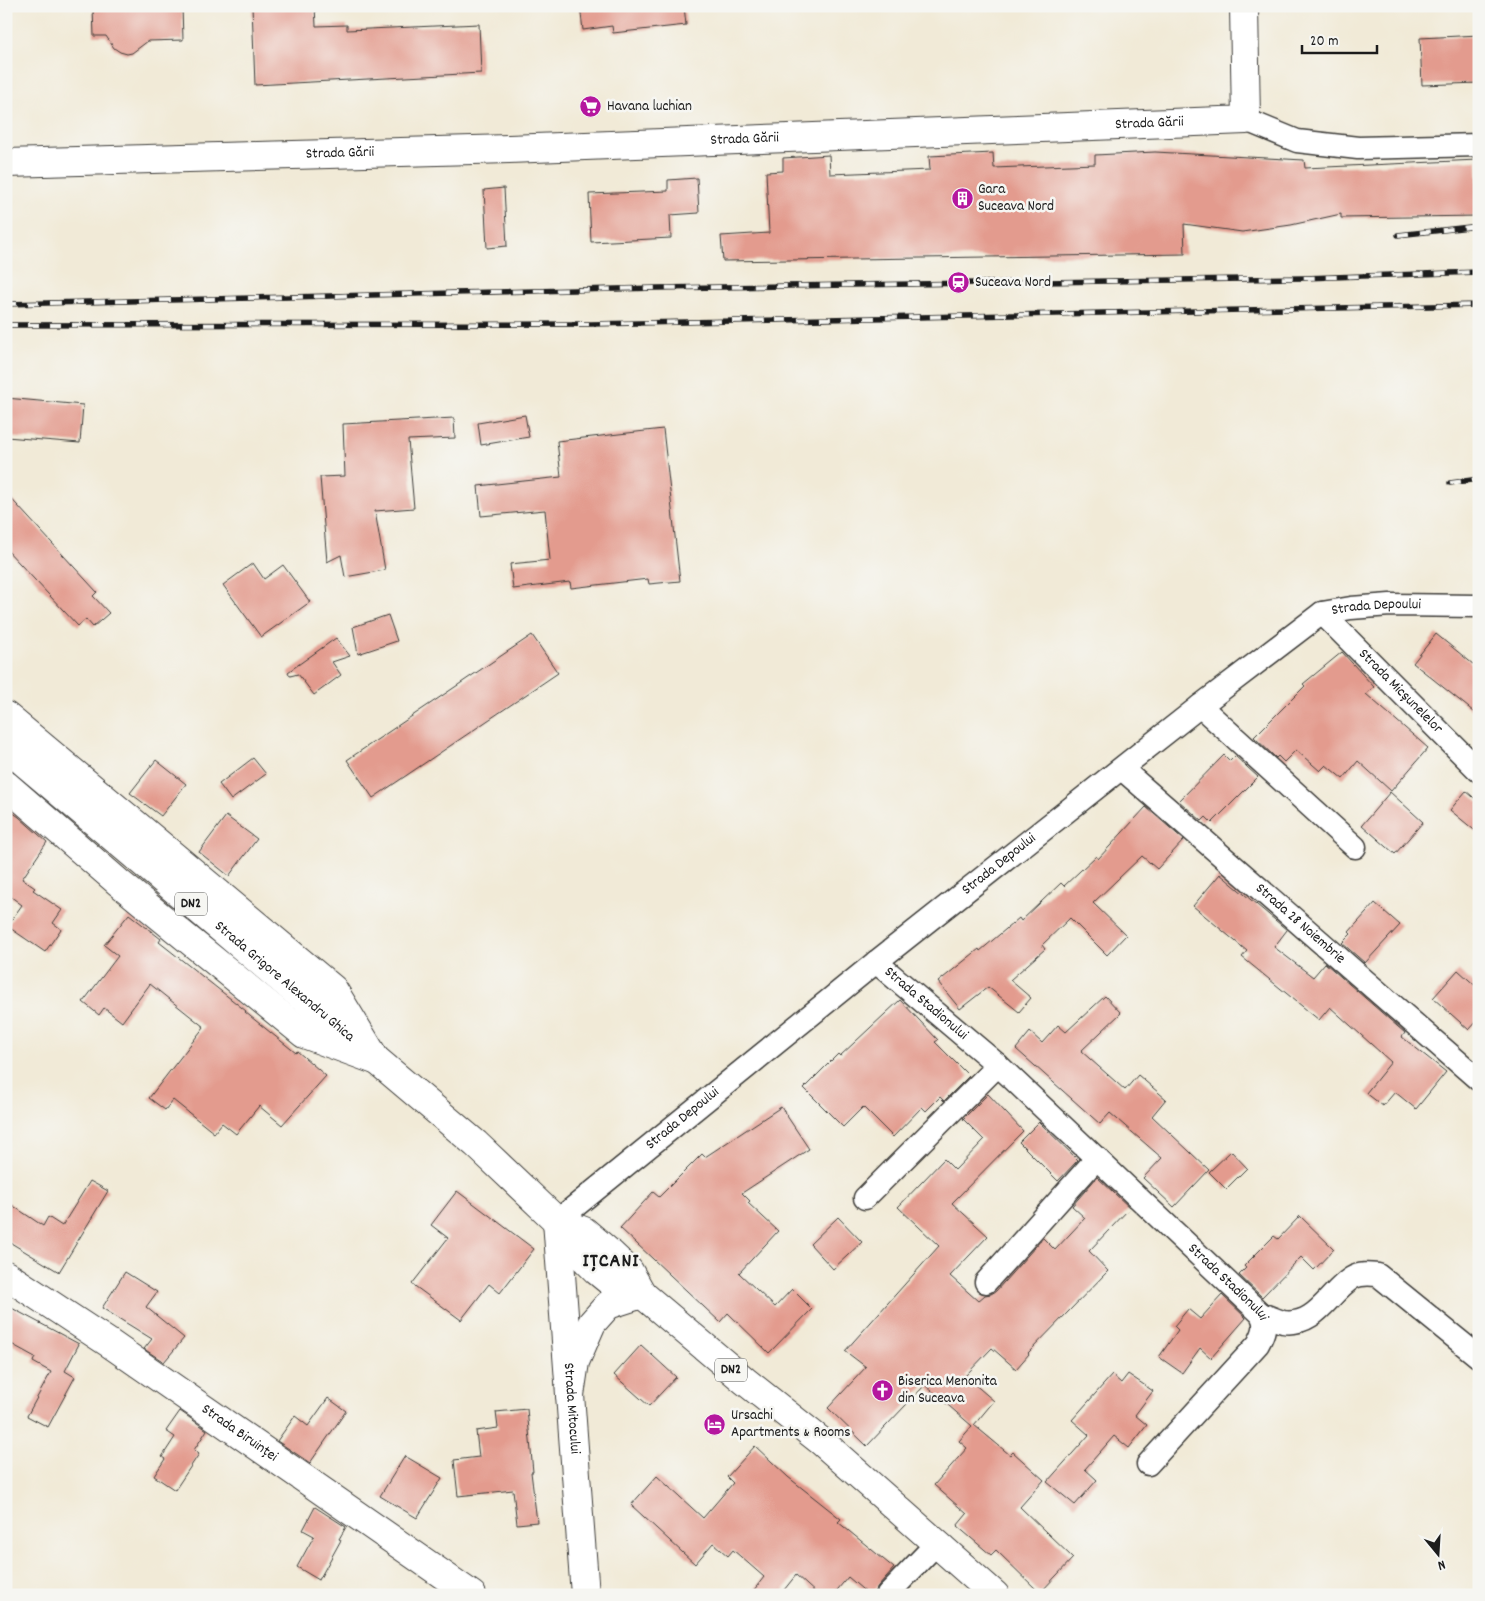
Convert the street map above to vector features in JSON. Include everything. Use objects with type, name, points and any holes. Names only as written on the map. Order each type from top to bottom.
[{"type":"main road","points":[[1244,6],[1246,120]]},
{"type":"main road","name":"Strada Gării","points":[[6,163],[509,148],[1246,120]]},
{"type":"main road","points":[[6,716],[333,989],[377,1060]]},
{"type":"main road","name":"Strada Grigore Alexandru Ghica","points":[[6,747],[476,1144],[557,1221],[584,1231],[612,1254],[629,1270],[642,1294],[745,1381],[822,1442],[995,1595]]},
{"type":"main road","points":[[6,786],[118,882],[304,1034],[377,1060]]},
{"type":"main road","name":"Strada Mitocului","points":[[557,1221],[585,1595]]},
{"type":"main road","name":"Strada Biruinței","points":[[6,1275],[109,1343],[472,1595]]},
{"type":"main road","points":[[570,1395],[575,1362],[592,1323],[608,1305],[642,1294]]},
{"type":"street","name":"Strada Gării","points":[[1246,120],[1297,141],[1349,147],[1479,145]]},
{"type":"street","name":"Strada Depoului","points":[[557,1221],[876,962],[1200,706],[1322,613],[1351,608],[1390,605],[1479,606]]},
{"type":"street","name":"Strada Micșunelelor","points":[[1322,613],[1479,771]]},
{"type":"street","points":[[1200,706],[1355,847]]},
{"type":"street","name":"Strada 28 Noiembrie","points":[[1122,768],[1479,1080]]},
{"type":"street","name":"Strada Stadionului","points":[[876,962],[998,1065],[1261,1314],[1265,1322],[1264,1333],[1258,1344],[1148,1464]]},
{"type":"street","points":[[865,1198],[998,1065]]},
{"type":"street","points":[[986,1282],[1097,1158]]},
{"type":"street","points":[[1261,1314],[1282,1322],[1296,1322],[1311,1316],[1352,1278],[1364,1274],[1378,1275],[1479,1357]]},
{"type":"street","points":[[887,1595],[937,1543]]},
{"type":"building","points":[[103,6],[182,6],[183,40],[148,41],[132,53],[120,52],[114,48],[106,36],[94,36],[93,8],[103,8]]},
{"type":"building","points":[[252,6],[315,6],[316,26],[347,25],[347,30],[479,24],[481,73],[255,85]]},
{"type":"building","points":[[580,6],[684,6],[686,25],[613,33],[612,26],[583,30]]},
{"type":"building","points":[[1479,35],[1479,83],[1422,85],[1420,38]]},
{"type":"building","name":"Gara Suceava Nord","points":[[1155,152],[1304,160],[1305,168],[1477,160],[1479,216],[1341,218],[1341,214],[1291,225],[1242,232],[1184,224],[1185,254],[723,261],[721,236],[769,233],[766,172],[783,171],[783,158],[829,155],[830,174],[930,170],[929,156],[993,153],[994,168],[1095,164],[1095,155]]},
{"type":"building","points":[[697,178],[699,213],[670,215],[671,238],[591,242],[589,194],[668,191],[668,180]]},
{"type":"building","points":[[504,188],[507,246],[487,248],[484,190]]},
{"type":"building","points":[[6,398],[83,405],[80,443],[6,437]]},
{"type":"building","points":[[525,415],[529,437],[481,445],[478,423]]},
{"type":"building","points":[[454,418],[455,438],[408,440],[414,508],[375,511],[385,570],[345,577],[341,555],[327,562],[320,477],[345,476],[343,424]]},
{"type":"building","points":[[663,429],[680,581],[649,584],[648,579],[571,588],[570,582],[513,589],[510,564],[550,560],[545,510],[481,516],[478,486],[561,477],[557,441]]},
{"type":"building","points":[[6,493],[97,592],[93,596],[109,613],[93,627],[86,619],[78,626],[6,549]]},
{"type":"building","points":[[253,563],[264,579],[283,565],[310,602],[261,637],[223,585]]},
{"type":"building","points":[[388,615],[397,641],[358,654],[353,627]]},
{"type":"building","points":[[1436,634],[1479,669],[1479,716],[1413,663]]},
{"type":"building","points":[[532,635],[558,673],[373,798],[347,760]]},
{"type":"building","points":[[336,638],[350,656],[332,662],[341,675],[314,695],[298,674],[290,676],[288,672]]},
{"type":"building","points":[[1342,652],[1374,687],[1366,694],[1428,748],[1391,791],[1358,761],[1343,779],[1326,765],[1320,771],[1296,750],[1284,762],[1278,756],[1276,758],[1254,737],[1305,686],[1303,684]]},
{"type":"building","points":[[1224,755],[1230,761],[1235,756],[1258,777],[1212,823],[1206,817],[1202,821],[1179,801]]},
{"type":"building","points":[[253,758],[266,774],[231,800],[219,784]]},
{"type":"building","points":[[156,760],[186,784],[161,816],[130,793]]},
{"type":"building","points":[[1466,791],[1479,802],[1479,834],[1450,810]]},
{"type":"building","points":[[1390,792],[1423,822],[1395,854],[1362,825]]},
{"type":"building","points":[[1146,807],[1184,840],[1157,869],[1142,856],[1093,903],[1126,935],[1107,955],[1070,918],[1042,945],[1045,949],[1010,980],[1031,998],[1019,1012],[988,987],[960,1009],[938,982],[979,949],[980,951],[1019,918],[1021,921],[1061,883],[1064,886],[1096,856],[1098,859]]},
{"type":"building","points":[[6,808],[47,842],[22,879],[35,888],[33,890],[62,910],[53,923],[61,929],[45,952],[7,926],[22,905],[10,896],[6,902]]},
{"type":"building","points":[[226,816],[257,839],[229,876],[199,852]]},
{"type":"building","points":[[1220,874],[1287,930],[1274,947],[1313,977],[1325,963],[1405,1033],[1402,1037],[1446,1072],[1416,1109],[1395,1092],[1383,1106],[1366,1093],[1391,1062],[1330,1007],[1319,1020],[1242,957],[1247,951],[1193,906]]},
{"type":"building","points":[[1375,903],[1400,925],[1365,963],[1342,943],[1351,934],[1349,932]]},
{"type":"building","points":[[129,914],[161,939],[159,942],[326,1076],[282,1125],[259,1106],[236,1134],[222,1123],[214,1133],[173,1100],[165,1110],[149,1098],[204,1027],[150,984],[122,1022],[104,1008],[99,1015],[83,1002],[118,956],[104,945]]},
{"type":"building","points":[[1458,970],[1479,989],[1479,1019],[1469,1030],[1433,998]]},
{"type":"building","points":[[1105,996],[1121,1013],[1081,1051],[1125,1090],[1138,1075],[1166,1099],[1152,1116],[1209,1170],[1174,1207],[1143,1178],[1162,1158],[1110,1113],[1100,1124],[1016,1049],[1030,1032],[1042,1043],[1058,1025],[1066,1032]]},
{"type":"building","points":[[900,1000],[938,1040],[935,1042],[969,1076],[944,1101],[940,1097],[926,1111],[922,1107],[893,1137],[863,1107],[843,1127],[804,1088],[838,1054],[840,1056]]},
{"type":"building","points":[[988,1094],[1023,1131],[952,1203],[988,1236],[950,1276],[978,1301],[985,1295],[996,1291],[1043,1238],[1055,1250],[1085,1218],[1072,1206],[1097,1177],[1130,1208],[1089,1251],[1108,1271],[1028,1353],[1016,1369],[992,1348],[965,1376],[994,1401],[974,1425],[1010,1455],[1013,1452],[1044,1480],[1020,1507],[1073,1558],[1040,1593],[996,1550],[991,1555],[957,1526],[967,1514],[934,1485],[967,1448],[959,1441],[972,1426],[925,1385],[867,1446],[828,1408],[866,1367],[845,1351],[939,1246],[898,1207],[944,1159],[955,1170],[984,1140],[963,1119]]},
{"type":"building","points":[[781,1107],[809,1149],[742,1193],[750,1201],[748,1203],[778,1231],[739,1273],[775,1307],[792,1289],[812,1309],[769,1353],[728,1313],[720,1322],[620,1228],[653,1192],[659,1197],[702,1154],[705,1157]]},
{"type":"building","points":[[1039,1122],[1078,1160],[1058,1181],[1019,1142]]},
{"type":"building","points":[[1231,1151],[1247,1168],[1226,1189],[1209,1172]]},
{"type":"building","points":[[90,1181],[108,1191],[59,1272],[6,1240],[6,1201],[43,1226],[48,1217],[62,1226]]},
{"type":"building","points":[[457,1191],[534,1249],[500,1293],[489,1284],[461,1320],[412,1284],[448,1238],[431,1225]]},
{"type":"building","points":[[1300,1216],[1334,1249],[1314,1270],[1301,1257],[1262,1297],[1239,1275],[1246,1268],[1244,1266],[1274,1236],[1278,1239]]},
{"type":"building","points":[[838,1217],[862,1242],[833,1269],[810,1244]]},
{"type":"building","points":[[125,1272],[157,1292],[146,1307],[184,1338],[164,1362],[144,1349],[152,1339],[102,1308]]},
{"type":"building","points":[[1222,1295],[1246,1318],[1211,1358],[1200,1348],[1182,1373],[1159,1357],[1178,1330],[1174,1326],[1188,1309],[1200,1319]]},
{"type":"building","points":[[6,1305],[79,1344],[65,1371],[75,1377],[48,1427],[27,1416],[51,1372],[33,1362],[35,1357],[6,1341]]},
{"type":"building","points":[[641,1345],[676,1377],[649,1406],[614,1375]]},
{"type":"building","points":[[1128,1374],[1153,1391],[1135,1415],[1147,1425],[1129,1448],[1114,1436],[1085,1469],[1097,1480],[1075,1505],[1047,1482],[1089,1435],[1072,1420],[1112,1375],[1121,1383]]},
{"type":"building","points":[[328,1398],[346,1411],[310,1463],[277,1441],[295,1416],[308,1426]]},
{"type":"building","points":[[527,1409],[533,1472],[531,1472],[537,1522],[517,1524],[513,1490],[458,1496],[454,1460],[479,1457],[476,1431],[498,1428],[496,1412]]},
{"type":"building","points":[[180,1411],[207,1430],[194,1450],[199,1454],[175,1490],[154,1476],[165,1459],[162,1457],[175,1437],[166,1431]]},
{"type":"building","points":[[755,1446],[788,1477],[841,1519],[838,1522],[894,1568],[872,1595],[869,1595],[848,1577],[833,1595],[818,1595],[796,1575],[780,1595],[750,1595],[764,1577],[733,1550],[728,1556],[713,1543],[695,1564],[631,1505],[657,1476],[703,1518],[733,1483],[727,1477]]},
{"type":"building","points":[[405,1456],[442,1478],[417,1518],[380,1496]]},
{"type":"building","points":[[315,1507],[346,1527],[319,1580],[297,1567],[314,1536],[303,1530]]},
{"type":"railway","points":[[1398,235],[1479,226]]},
{"type":"railway","points":[[6,304],[657,288],[1304,278],[1479,272]]},
{"type":"railway","points":[[6,325],[591,324],[1479,305]]},
{"type":"railway","points":[[1450,483],[1479,479]]},
{"type":"place","name":"Havana luchian","points":[[591,107]]},
{"type":"place","name":"Gara Suceava Nord","points":[[962,199]]},
{"type":"place","name":"Suceava Nord","points":[[959,283]]},
{"type":"place","name":"Biserica Menonita din Suceava","points":[[882,1391]]},
{"type":"place","name":"Ursachi Apartments & Rooms","points":[[715,1425]]},
{"type":"district","name":"IȚCANI","points":[[611,1262]]}]
